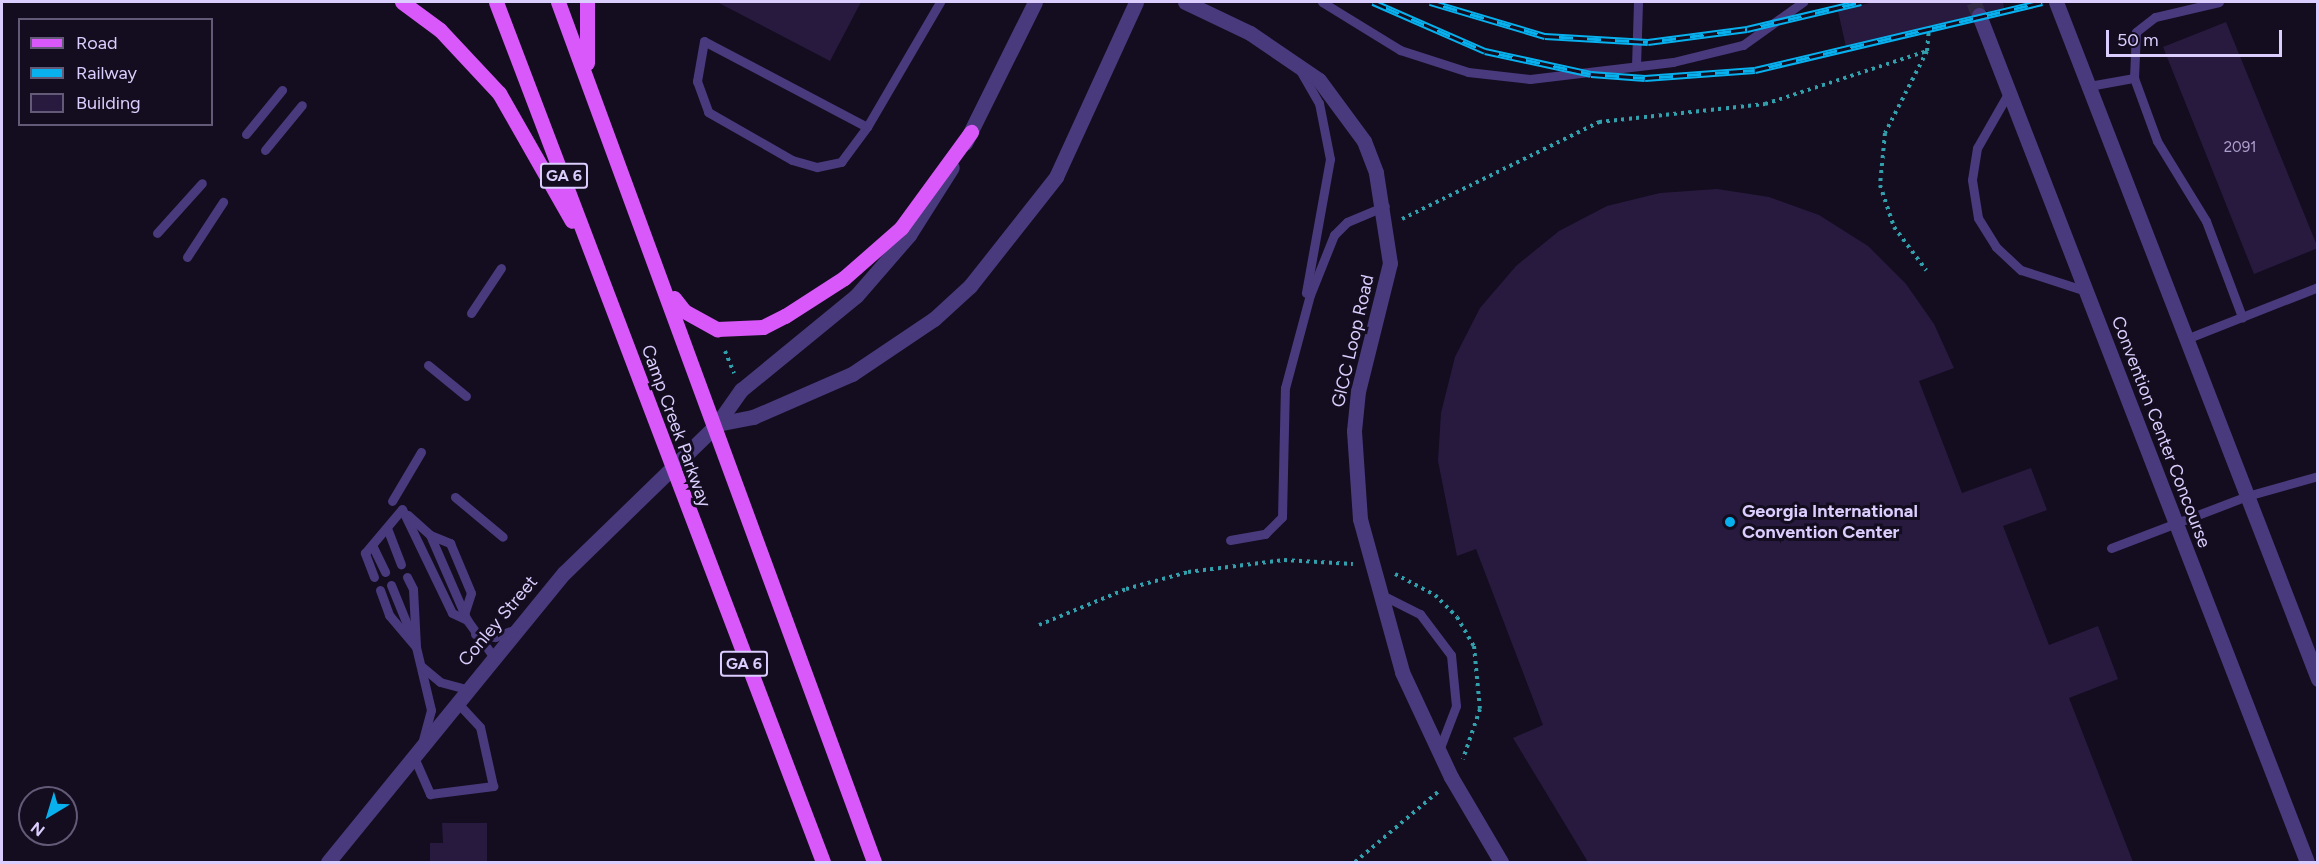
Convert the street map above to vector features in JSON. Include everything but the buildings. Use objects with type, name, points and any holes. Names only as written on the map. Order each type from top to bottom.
[{"type":"main road","points":[[402,2],[440,30],[499,93],[600,273]]},
{"type":"main road","name":"Camp Creek Parkway","points":[[496,2],[600,273],[670,465],[823,862]]},
{"type":"main road","points":[[558,2],[587,72],[717,424],[874,862]]},
{"type":"main road","points":[[587,2],[587,72]]},
{"type":"main road","points":[[668,291],[684,311],[717,328],[763,327],[785,316],[843,278],[900,228],[971,132]]},
{"type":"street","points":[[717,424],[741,390],[883,268],[932,202],[971,132],[1035,2]]},
{"type":"street","points":[[717,424],[753,417],[852,374],[934,319],[970,286],[1056,177],[1136,2]]},
{"type":"street","name":"GICC Loop Road","points":[[1185,2],[1287,54],[1344,110],[1364,141],[1385,206],[1390,263],[1358,392],[1354,431],[1369,566],[1402,672],[1438,753],[1501,862]]},
{"type":"street","points":[[2056,2],[2318,679]]},
{"type":"street","name":"Convention Center Concourse","points":[[1979,15],[2307,862]]},
{"type":"street","name":"Conley Street","points":[[328,862],[517,628],[670,465],[717,424]]},
{"type":"lane","points":[[867,127],[704,41],[697,81],[708,112],[792,160],[817,167],[841,162],[867,127],[940,2]]},
{"type":"lane","points":[[1322,2],[1400,50],[1468,72],[1530,79],[1636,66],[1743,45],[1803,2]]},
{"type":"lane","points":[[1636,66],[1638,2]]},
{"type":"lane","points":[[2219,2],[2155,17],[2136,32],[2134,78],[2157,141],[2206,221],[2242,317]]},
{"type":"lane","points":[[1230,540],[1265,534],[1282,517],[1281,424],[1330,159],[1319,103],[1287,54]]},
{"type":"lane","points":[[2089,86],[2134,78]]},
{"type":"lane","points":[[246,135],[282,90]]},
{"type":"lane","points":[[2009,92],[1977,148],[1972,180],[1978,218],[1996,247],[2021,270],[2086,291]]},
{"type":"lane","points":[[265,150],[302,105]]},
{"type":"lane","points":[[157,233],[202,183]]},
{"type":"lane","points":[[187,257],[224,202]]},
{"type":"lane","points":[[1295,343],[1334,235],[1355,217],[1385,206]]},
{"type":"lane","points":[[471,313],[501,268]]},
{"type":"lane","points":[[2186,339],[2318,287]]},
{"type":"lane","points":[[428,365],[466,396]]},
{"type":"lane","points":[[392,501],[422,452]]},
{"type":"lane","points":[[2111,548],[2247,496],[2317,477]]},
{"type":"lane","points":[[455,497],[503,537]]},
{"type":"lane","points":[[374,577],[365,553],[402,509]]},
{"type":"lane","points":[[402,509],[430,535],[450,543],[471,594],[466,616]]},
{"type":"lane","points":[[402,509],[452,613],[466,616]]},
{"type":"lane","points":[[387,528],[401,564]]},
{"type":"lane","points":[[430,535],[466,616],[470,632],[493,656]]},
{"type":"lane","points":[[372,545],[385,572]]},
{"type":"lane","points":[[407,577],[413,589],[416,647]]},
{"type":"lane","points":[[392,585],[416,647],[431,710],[423,742]]},
{"type":"lane","points":[[380,590],[389,615],[416,647]]},
{"type":"lane","points":[[1376,592],[1420,614],[1451,655],[1456,706],[1438,753]]},
{"type":"lane","points":[[470,632],[484,638],[517,628]]},
{"type":"lane","points":[[413,755],[430,794],[493,786],[480,727],[461,695],[440,682],[421,666]]},
{"type":"path","points":[[1926,270],[1894,227],[1880,185],[1885,133],[1927,51],[1929,27]]},
{"type":"path","points":[[1388,225],[1599,122],[1765,104],[1927,51]]},
{"type":"path","points":[[725,351],[734,373]]},
{"type":"path","points":[[1039,625],[1126,589],[1221,566],[1284,560],[1369,566],[1435,595],[1457,617],[1474,646],[1480,709],[1472,740],[1451,777],[1415,816],[1356,862]]},
{"type":"tunnel","points":[[1974,2],[1979,15]]},
{"type":"railway","points":[[1373,2],[1485,51],[1591,74],[1645,78],[1755,70],[2042,2]]},
{"type":"railway","points":[[1430,2],[1545,36],[1648,42],[1747,29],[1861,2]]},
{"type":"place","name":"Georgia International Convention Center","points":[[1730,522]]}]
